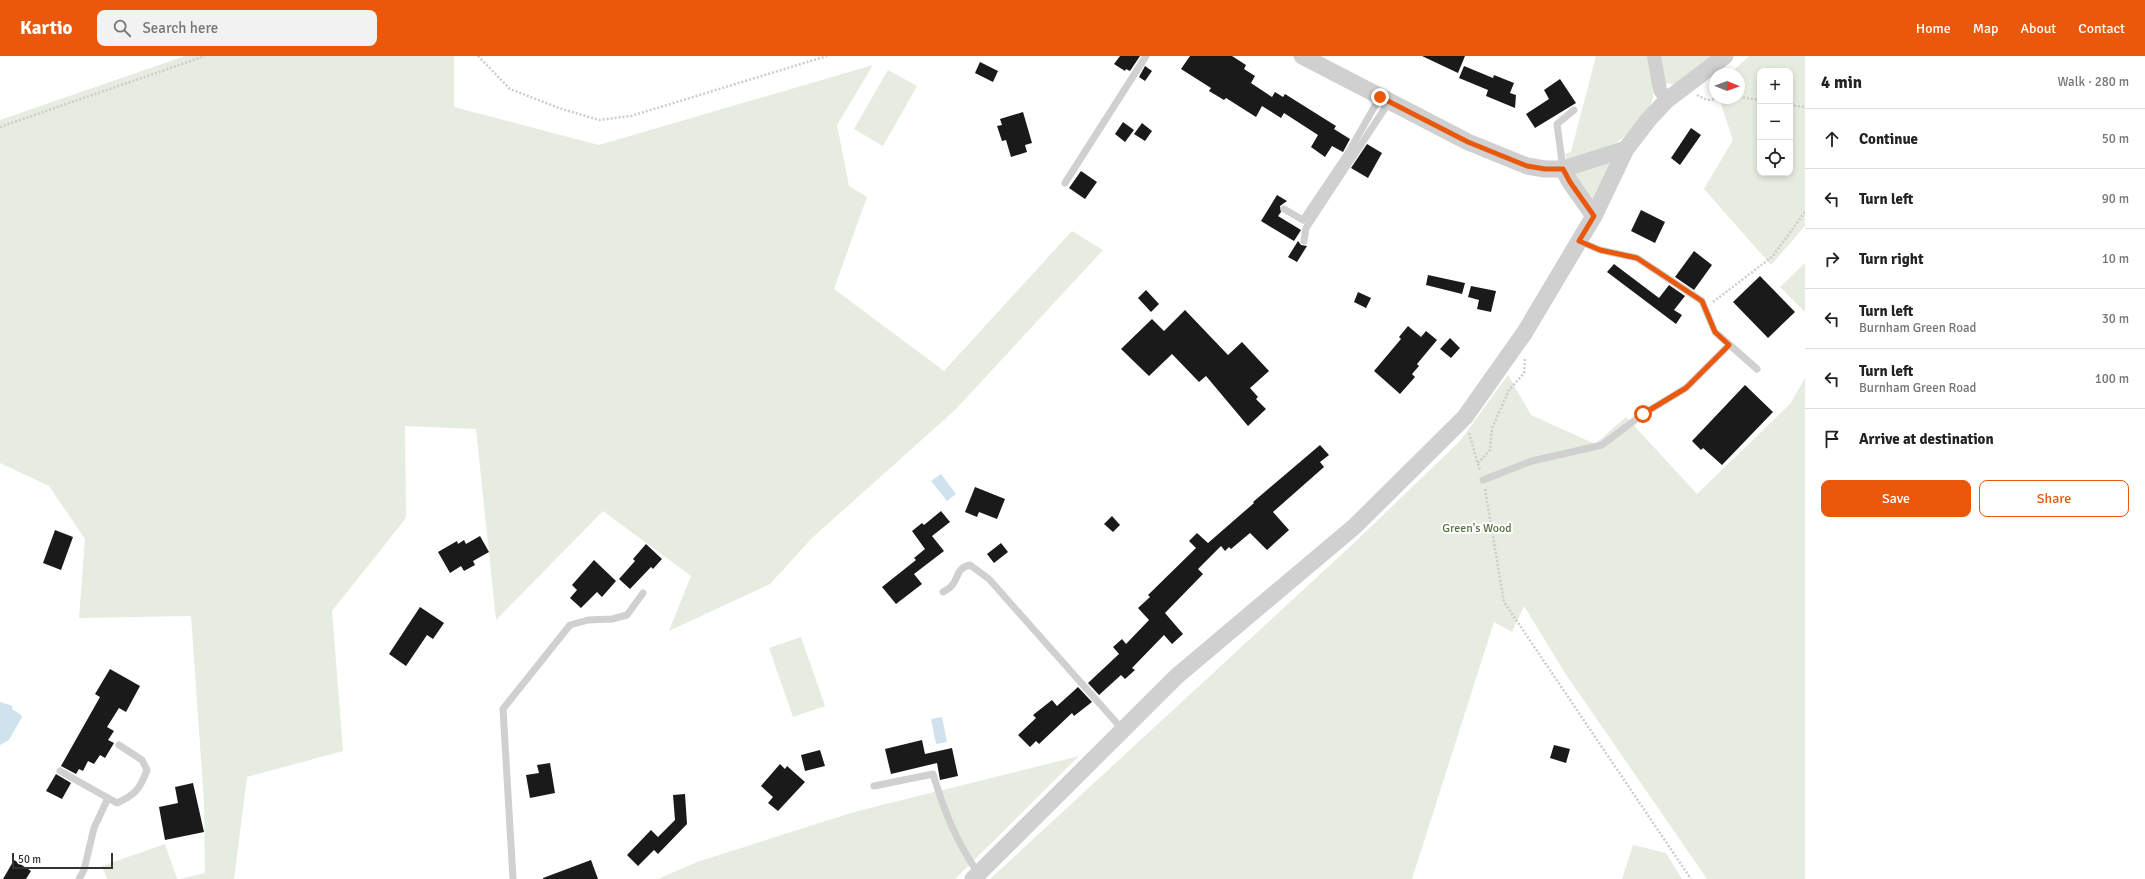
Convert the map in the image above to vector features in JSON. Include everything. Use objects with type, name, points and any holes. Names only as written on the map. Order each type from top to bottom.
[{"type":"street","points":[[1302,56],[1384,100],[1468,142],[1527,166],[1545,169],[1563,169],[1626,149]]},
{"type":"street","points":[[1654,56],[1660,90],[1667,100]]},
{"type":"street","points":[[976,876],[1177,676],[1355,526],[1465,417],[1525,332],[1594,216],[1626,149],[1649,119],[1667,100],[1725,56]]},
{"type":"street","points":[[1563,169],[1570,182],[1594,216]]},
{"type":"lane","points":[[1065,183],[1146,56]]},
{"type":"lane","points":[[1284,209],[1303,220],[1384,100]]},
{"type":"lane","points":[[1304,241],[1306,228],[1384,100]]},
{"type":"lane","points":[[1563,169],[1557,124],[1574,110]]},
{"type":"lane","points":[[1579,241],[1600,250],[1637,258],[1702,301],[1715,332],[1757,369]]},
{"type":"lane","points":[[1483,480],[1532,462],[1602,445],[1643,414],[1686,388],[1729,345]]},
{"type":"lane","points":[[943,592],[951,588],[956,582],[959,570],[963,566],[970,565],[989,579],[1123,730]]},
{"type":"lane","points":[[513,879],[503,710],[570,625],[588,620],[612,619],[627,615],[643,593]]},
{"type":"lane","points":[[60,771],[117,802],[132,796],[142,784],[147,770],[142,760],[119,746]]},
{"type":"lane","points":[[874,786],[933,774],[945,813],[976,876]]},
{"type":"lane","points":[[79,879],[84,870],[94,828],[108,798]]},
{"type":"path","points":[[0,127],[205,56]]},
{"type":"path","points":[[478,56],[510,89],[559,108],[599,120],[631,116],[827,56]]},
{"type":"path","points":[[1683,89],[1709,100]]},
{"type":"path","points":[[1745,98],[1757,100]]},
{"type":"path","points":[[1793,105],[1805,107]]},
{"type":"path","points":[[1705,308],[1772,257],[1805,212]]},
{"type":"path","points":[[1478,463],[1490,450],[1492,428],[1509,390],[1524,373],[1525,332]]},
{"type":"path","points":[[1465,417],[1483,480],[1504,602],[1691,879]]},
{"type":"green space","points":[[185,56],[454,56],[454,107],[599,145],[873,65],[837,125],[849,186],[867,197],[834,289],[944,371],[1072,231],[1103,250],[955,410],[812,538],[770,584],[669,631],[691,576],[603,511],[496,620],[476,429],[405,426],[406,518],[332,611],[343,751],[247,777],[234,879],[180,879],[205,873],[204,802],[191,616],[79,618],[85,539],[49,486],[0,463],[0,120]]},
{"type":"green space","points":[[1596,56],[1650,56],[1653,98],[1648,111],[1632,130],[1615,144],[1567,162],[1565,154],[1571,152]]},
{"type":"green space","points":[[1658,56],[1716,56],[1677,85],[1665,83]]},
{"type":"green space","points":[[1749,56],[1805,56],[1805,226],[1771,265],[1704,189],[1733,140],[1721,104],[1745,104],[1745,68],[1736,68]]},
{"type":"green space","points":[[888,70],[917,86],[883,146],[854,129]]},
{"type":"green space","points":[[1608,162],[1611,164],[1594,199],[1590,200],[1573,173]]},
{"type":"green space","points":[[1805,263],[1805,312],[1780,287]]},
{"type":"green space","name":"Green's Wood","points":[[1508,375],[1531,415],[1595,444],[1626,417],[1697,494],[1790,404],[1805,378],[1805,879],[1707,879],[1565,673],[1524,606],[1512,632],[1494,622],[1412,879],[990,879],[1355,542],[1460,441]]},
{"type":"green space","points":[[801,637],[825,706],[793,717],[769,648]]},
{"type":"green space","points":[[1079,756],[955,879],[658,879],[697,862],[854,812]]},
{"type":"green space","points":[[165,844],[177,879],[107,879],[102,866]]},
{"type":"green space","points":[[1633,845],[1666,853],[1682,879],[1622,879]]},
{"type":"water","points":[[941,474],[956,494],[947,501],[931,481]]},
{"type":"water","points":[[0,702],[13,706],[12,709],[22,717],[9,740],[0,745]]},
{"type":"water","points":[[942,717],[947,742],[936,744],[931,719]]},
{"type":"building","points":[[1120,56],[1140,56],[1130,71],[1126,69],[1125,71],[1114,64]]},
{"type":"building","points":[[1190,56],[1232,56],[1246,65],[1244,69],[1255,76],[1251,83],[1272,97],[1275,92],[1283,97],[1285,94],[1336,126],[1334,129],[1350,139],[1343,152],[1332,146],[1325,157],[1311,147],[1318,135],[1284,113],[1281,118],[1262,106],[1256,117],[1226,98],[1224,100],[1209,91],[1211,88],[1181,69]]},
{"type":"building","points":[[1422,56],[1465,56],[1458,73]]},
{"type":"building","points":[[980,62],[998,71],[993,82],[975,73]]},
{"type":"building","points":[[1145,66],[1152,71],[1145,81],[1139,77]]},
{"type":"building","points":[[1464,66],[1493,78],[1494,75],[1514,83],[1510,93],[1516,95],[1515,108],[1486,96],[1488,90],[1459,78]]},
{"type":"building","points":[[1560,79],[1576,103],[1535,128],[1526,114],[1549,99],[1544,90]]},
{"type":"building","points":[[1023,112],[1032,143],[1025,145],[1027,152],[1011,157],[1006,140],[1002,141],[997,126],[1002,125],[1000,119]]},
{"type":"building","points":[[1123,122],[1134,130],[1125,142],[1115,134]]},
{"type":"building","points":[[1142,123],[1152,131],[1145,141],[1134,134]]},
{"type":"building","points":[[1691,128],[1701,135],[1680,165],[1671,158]]},
{"type":"building","points":[[1367,144],[1382,153],[1368,178],[1351,168]]},
{"type":"building","points":[[1081,171],[1097,182],[1085,199],[1069,188]]},
{"type":"building","points":[[1277,195],[1287,201],[1280,206],[1281,212],[1278,216],[1301,230],[1294,241],[1261,221]]},
{"type":"building","points":[[1641,210],[1665,222],[1655,243],[1631,231]]},
{"type":"building","points":[[1298,241],[1301,245],[1307,246],[1297,262],[1288,257]]},
{"type":"building","points":[[1694,251],[1712,265],[1694,290],[1675,277]]},
{"type":"building","points":[[1614,264],[1659,298],[1669,285],[1685,296],[1674,310],[1682,315],[1676,324],[1607,272]]},
{"type":"building","points":[[1428,275],[1465,283],[1462,294],[1426,285]]},
{"type":"building","points":[[1760,276],[1795,312],[1768,338],[1733,302]]},
{"type":"building","points":[[1471,286],[1496,291],[1491,312],[1477,309],[1479,300],[1468,297]]},
{"type":"building","points":[[1146,290],[1159,304],[1151,312],[1138,298]]},
{"type":"building","points":[[1358,292],[1371,298],[1366,308],[1354,302]]},
{"type":"building","points":[[1185,310],[1228,355],[1242,342],[1269,371],[1250,388],[1258,397],[1256,399],[1266,409],[1248,426],[1206,376],[1199,382],[1172,354],[1149,376],[1121,349],[1152,319],[1164,331]]},
{"type":"building","points":[[1408,326],[1421,337],[1426,331],[1437,340],[1417,364],[1419,366],[1412,374],[1415,377],[1400,394],[1374,371],[1401,339],[1399,337]]},
{"type":"building","points":[[1450,338],[1460,348],[1451,358],[1440,349]]},
{"type":"building","points":[[1745,385],[1773,412],[1722,465],[1703,448],[1701,450],[1692,441]]},
{"type":"building","points":[[1320,445],[1329,455],[1320,462],[1324,467],[1273,512],[1289,530],[1267,550],[1250,533],[1231,549],[1229,547],[1225,551],[1221,546],[1198,569],[1203,574],[1165,613],[1183,634],[1172,644],[1164,635],[1132,668],[1135,670],[1125,679],[1121,675],[1099,695],[1088,683],[1119,654],[1113,647],[1122,639],[1126,644],[1149,620],[1138,608],[1150,597],[1148,595],[1196,548],[1189,541],[1197,533],[1208,543],[1254,503],[1253,502]]},
{"type":"building","points":[[975,487],[1005,499],[997,519],[979,512],[977,517],[965,512]]},
{"type":"building","points":[[941,511],[950,522],[932,536],[944,551],[914,574],[922,584],[896,604],[882,587],[916,560],[914,558],[925,549],[912,531],[922,523],[924,525]]},
{"type":"building","points":[[1112,516],[1120,525],[1113,532],[1104,524]]},
{"type":"building","points":[[55,530],[73,537],[61,570],[43,563]]},
{"type":"building","points":[[480,536],[489,552],[473,561],[475,565],[464,571],[461,566],[450,573],[438,552],[457,541],[458,544],[464,540],[466,544]]},
{"type":"building","points":[[1001,543],[1008,552],[994,563],[987,554]]},
{"type":"building","points":[[646,544],[662,559],[653,569],[651,567],[630,589],[619,579],[635,561],[633,559]]},
{"type":"building","points":[[594,560],[616,581],[602,597],[597,592],[581,608],[570,598],[577,590],[572,585]]},
{"type":"building","points":[[420,607],[444,623],[433,639],[427,635],[406,666],[389,654]]},
{"type":"building","points":[[110,669],[140,686],[126,712],[119,708],[107,727],[114,731],[108,740],[114,743],[105,758],[100,755],[94,764],[88,761],[83,771],[79,769],[76,774],[61,766],[100,697],[95,694]]},
{"type":"building","points":[[1078,687],[1092,702],[1074,716],[1072,713],[1039,744],[1036,741],[1030,747],[1018,735],[1036,718],[1033,715],[1052,700],[1057,706]]},
{"type":"building","points":[[922,740],[925,754],[952,748],[958,776],[940,780],[937,763],[891,774],[885,749]]},
{"type":"building","points":[[1554,745],[1570,749],[1566,763],[1550,758]]},
{"type":"building","points":[[820,750],[825,766],[805,771],[801,755]]},
{"type":"building","points":[[550,763],[555,793],[530,798],[526,775],[539,773],[537,765]]},
{"type":"building","points":[[780,764],[785,769],[787,766],[805,782],[778,811],[768,803],[773,797],[761,786]]},
{"type":"building","points":[[56,774],[71,783],[62,799],[46,791]]},
{"type":"building","points":[[193,783],[204,832],[165,840],[159,807],[178,803],[175,787]]},
{"type":"building","points":[[685,794],[687,824],[658,854],[654,850],[638,866],[627,855],[651,830],[658,837],[675,820],[673,795]]},
{"type":"building","points":[[14,860],[31,871],[26,879],[3,879]]},
{"type":"building","points":[[591,860],[598,879],[543,879],[543,878]]},
{"type":"route","points":[[1380,97],[1468,142],[1527,166],[1545,169],[1563,169],[1570,182],[1594,216],[1579,241],[1600,250],[1637,258],[1702,301],[1715,332],[1729,345],[1686,388],[1643,414]]}]
